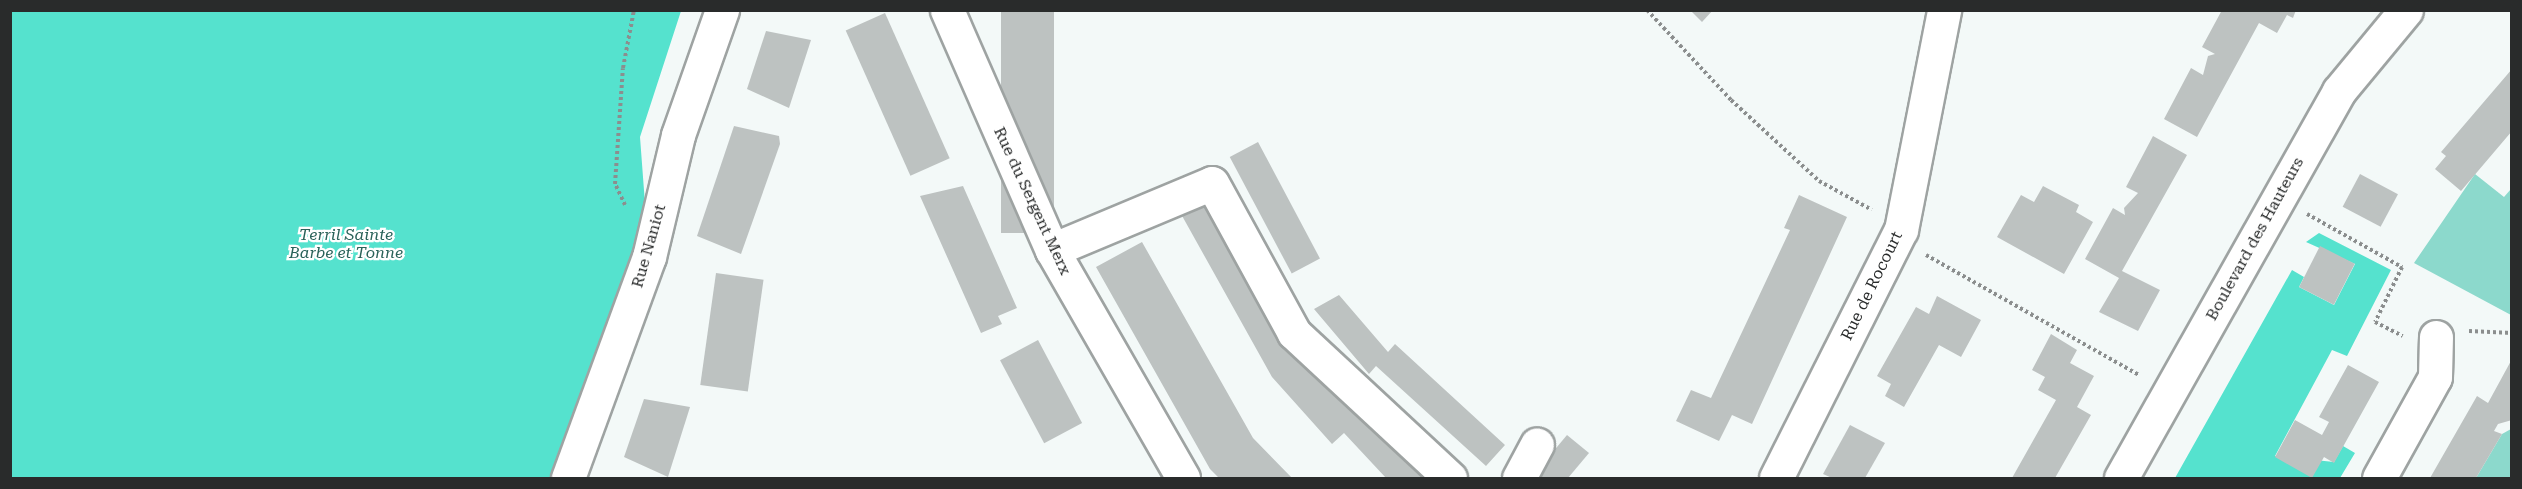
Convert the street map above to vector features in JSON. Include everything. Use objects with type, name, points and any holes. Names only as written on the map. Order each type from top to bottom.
[{"type":"street","name":"Rue Naniot","points":[[568,478],[649,257],[678,135],[722,10]]},
{"type":"street","name":"Rue du Sergent Merx","points":[[947,10],[1052,250],[1183,478]]},
{"type":"street","name":"Rue de Rocourt","points":[[1776,478],[1899,232],[1944,10]]},
{"type":"street","name":"Boulevard des Hauteurs","points":[[2121,478],[2339,91],[2406,10]]},
{"type":"street","points":[[1052,250],[1212,183],[1294,333],[1449,478]]},
{"type":"street","points":[[2379,478],[2435,377],[2436,337]]},
{"type":"street","points":[[1519,478],[1537,444]]},
{"type":"path","points":[[634,10],[623,68],[615,184],[649,257]]},
{"type":"path","points":[[1647,10],[1819,182],[2168,392]]},
{"type":"path","points":[[2277,198],[2402,267],[2376,315],[2379,328],[2410,338],[2436,337],[2490,329],[2511,333]]},
{"type":"green space","name":"Terril Sainte Barbe et Tonne","points":[[10,11],[681,11],[640,137],[649,257],[568,478],[11,478]]},
{"type":"green space","points":[[2475,174],[2504,197],[2511,189],[2511,315],[2414,263]]},
{"type":"green space","points":[[2319,233],[2391,270],[2347,356],[2332,350],[2275,456],[2334,462],[2343,446],[2355,453],[2340,478],[2175,478],[2292,270],[2304,277],[2299,287],[2334,305],[2355,264],[2306,242]]},
{"type":"green space","points":[[2511,429],[2511,478],[2476,478],[2502,434]]},
{"type":"building","points":[[1001,10],[1054,10],[1054,233],[1001,233]]},
{"type":"building","points":[[1690,10],[1713,10],[1702,22]]},
{"type":"building","points":[[2222,10],[2296,10],[2293,18],[2287,15],[2277,33],[2259,23],[2197,137],[2164,119],[2191,68],[2203,75],[2208,56],[2215,54],[2202,47]]},
{"type":"building","points":[[885,13],[950,158],[910,176],[846,30]]},
{"type":"building","points":[[766,31],[811,40],[789,108],[747,89]]},
{"type":"building","points":[[2512,69],[2512,131],[2461,191],[2435,169],[2446,156],[2441,152]]},
{"type":"building","points":[[734,126],[779,136],[780,144],[741,254],[697,236]]},
{"type":"building","points":[[2153,136],[2187,155],[2122,271],[2160,290],[2138,331],[2099,312],[2119,278],[2085,259],[2113,208],[2125,215],[2124,208],[2138,193],[2126,187]]},
{"type":"building","points":[[1258,142],[1320,259],[1292,274],[1230,157]]},
{"type":"building","points":[[2360,174],[2398,194],[2381,227],[2343,207]]},
{"type":"building","points":[[963,186],[1017,308],[998,316],[1002,324],[981,333],[920,196]]},
{"type":"building","points":[[2043,186],[2079,205],[2076,212],[2093,222],[2064,274],[1997,237],[2021,195],[2034,202]]},
{"type":"building","points":[[1203,191],[1291,339],[1347,405],[1352,400],[1428,478],[1386,478],[1344,433],[1332,444],[1272,377],[1176,205]]},
{"type":"building","points":[[1799,195],[1847,217],[1752,424],[1732,415],[1719,441],[1676,421],[1691,390],[1711,398],[1790,230],[1784,228]]},
{"type":"building","points":[[1142,242],[1253,438],[1292,478],[1219,478],[1210,469],[1096,267]]},
{"type":"building","points":[[2320,246],[2355,264],[2334,305],[2299,287]]},
{"type":"building","points":[[716,273],[764,280],[748,392],[700,385]]},
{"type":"building","points":[[1339,295],[1388,352],[1395,344],[1505,445],[1486,466],[1376,366],[1369,374],[1314,309]]},
{"type":"building","points":[[1937,296],[1981,320],[1961,357],[1939,345],[1904,407],[1885,396],[1891,384],[1877,376],[1916,307],[1929,314]]},
{"type":"building","points":[[2051,334],[2077,350],[2070,363],[2094,376],[2077,407],[2091,415],[2055,478],[2012,478],[2056,400],[2038,390],[2045,377],[2032,370]]},
{"type":"building","points":[[1038,340],[1082,423],[1044,443],[1000,360]]},
{"type":"building","points":[[2512,359],[2512,420],[2498,424],[2494,431],[2502,434],[2476,478],[2430,478],[2477,396],[2488,403]]},
{"type":"building","points":[[2348,365],[2379,382],[2334,463],[2324,457],[2312,478],[2275,457],[2295,420],[2322,435],[2329,422],[2319,417]]},
{"type":"building","points":[[644,399],[690,407],[668,477],[624,457]]},
{"type":"building","points":[[1850,425],[1885,443],[1865,478],[1832,478],[1823,474]]},
{"type":"building","points":[[1567,435],[1589,453],[1568,478],[1531,478]]}]
